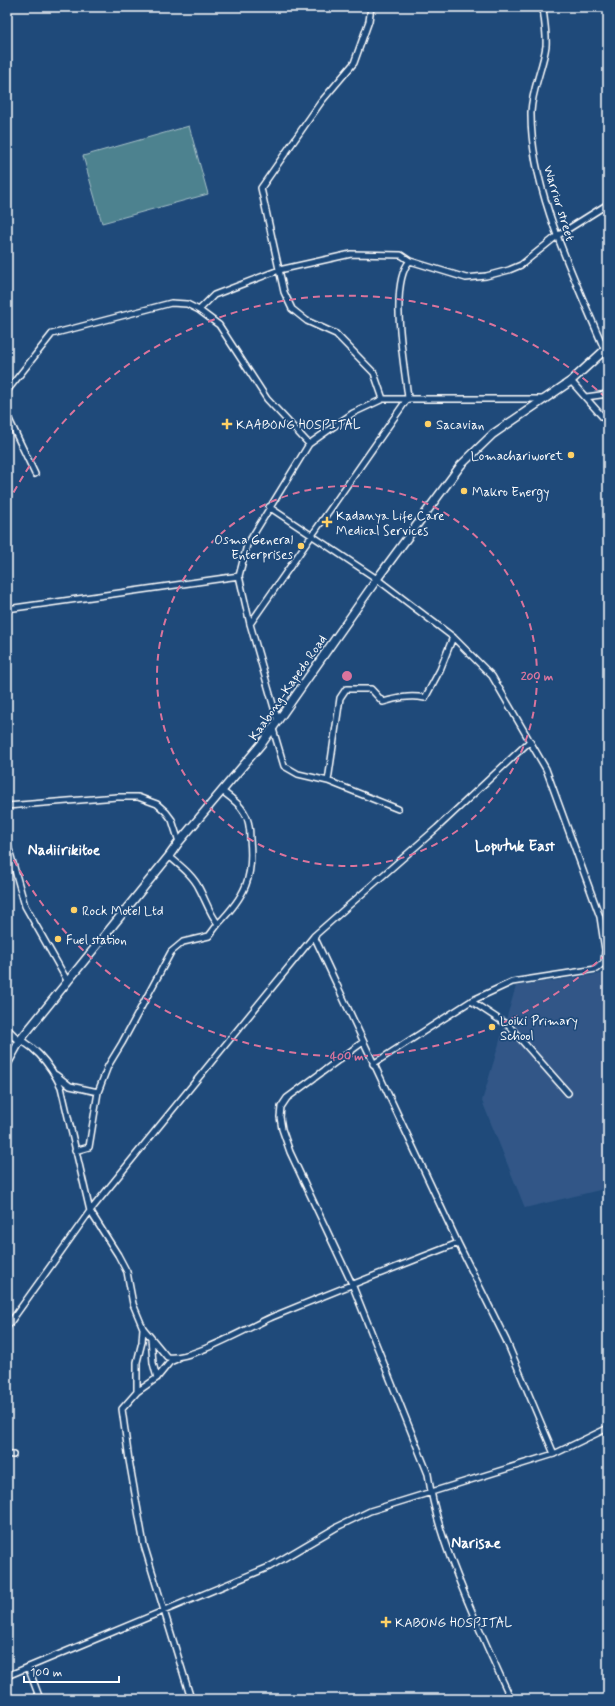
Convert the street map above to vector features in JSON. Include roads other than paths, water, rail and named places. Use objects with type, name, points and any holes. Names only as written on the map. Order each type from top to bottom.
[{"type":"main road","name":"Kaabong-Kapedo Road","points":[[7,1064],[18,1038],[68,982],[179,842],[273,729],[377,579],[461,465],[493,434],[571,381],[606,349]]},
{"type":"street","points":[[371,7],[369,21],[354,63],[321,102],[261,188],[284,292],[292,309],[306,321],[336,334],[374,373],[383,399]]},
{"type":"street","name":"Warrior street","points":[[543,7],[546,46],[533,96],[531,112],[538,176],[557,236],[606,349]]},
{"type":"street","points":[[199,310],[214,295],[279,270],[351,254],[401,255],[410,261],[466,278],[486,276],[509,270],[520,265],[557,236],[608,204]]},
{"type":"street","points":[[250,624],[408,398],[400,331],[399,292],[404,267],[410,261]]},
{"type":"street","points":[[7,392],[52,334],[171,303],[188,304],[199,310],[218,325],[267,399],[309,444]]},
{"type":"street","points":[[571,381],[608,423]]},
{"type":"street","points":[[586,397],[608,394]]},
{"type":"street","points":[[278,722],[250,624],[239,576],[247,545],[309,444],[354,413],[383,399],[544,399]]},
{"type":"street","points":[[7,415],[35,474]]},
{"type":"street","points":[[269,507],[377,579],[453,636],[492,676],[546,769],[600,917],[605,950],[604,962],[596,969],[512,982],[471,1001],[373,1064]]},
{"type":"street","points":[[7,609],[239,576]]},
{"type":"street","points":[[328,781],[340,698],[346,689],[371,689],[382,702],[413,696],[424,698],[440,670],[453,636]]},
{"type":"street","points":[[273,729],[284,766],[298,774],[328,781],[398,809]]},
{"type":"street","points":[[7,1328],[90,1211],[314,936],[437,828],[530,741]]},
{"type":"street","points":[[74,1151],[89,1147],[98,1092],[108,1066],[171,952],[183,942],[209,936],[218,924],[232,910],[245,889],[252,862],[250,829],[245,813],[234,800],[222,791]]},
{"type":"street","points":[[7,806],[122,796],[148,799],[157,804],[172,820],[179,842]]},
{"type":"street","points":[[7,842],[26,906],[68,982]]},
{"type":"street","points":[[169,856],[186,871],[199,887],[211,914],[218,924]]},
{"type":"street","points":[[314,936],[458,1244],[506,1340],[554,1454]]},
{"type":"street","points":[[471,1001],[509,1026],[568,1093]]},
{"type":"street","points":[[7,1028],[40,1055],[54,1074],[61,1087],[74,1151],[90,1211],[127,1272],[133,1304],[143,1328],[167,1356],[179,1357]]},
{"type":"street","points":[[7,1035],[18,1038]]},
{"type":"street","points":[[363,1042],[287,1098],[281,1107],[282,1129],[290,1152],[352,1284],[428,1474],[447,1552],[493,1662],[511,1699]]},
{"type":"street","points":[[54,1074],[70,1086],[98,1092]]},
{"type":"street","points":[[191,1699],[144,1545],[129,1460],[122,1409],[137,1392],[157,1378],[170,1362],[179,1357],[210,1346],[258,1323],[352,1284],[458,1244]]},
{"type":"street","points":[[137,1392],[137,1362],[142,1342],[143,1328]]},
{"type":"street","points":[[151,1338],[153,1363],[157,1378]]},
{"type":"street","points":[[7,1676],[269,1567],[325,1534],[370,1511],[554,1454],[608,1428]]},
{"type":"street","points":[[7,1454],[13,1455]]},
{"type":"street","points":[[28,1667],[40,1699]]},
{"type":"place","name":"KAABONG HOSPITAL","points":[[227,424]]},
{"type":"place","name":"Sacavian","points":[[428,424]]},
{"type":"place","name":"Lomachariworet","points":[[571,455]]},
{"type":"place","name":"Makro Energy","points":[[464,491]]},
{"type":"place","name":"Kadanya Life Care Medical Services","points":[[327,522]]},
{"type":"place","name":"Osma General Enterprises","points":[[301,546]]},
{"type":"place","name":"Rock Motel Ltd","points":[[74,910]]},
{"type":"place","name":"Fuel station","points":[[58,939]]},
{"type":"place","name":"Loiki Primary School","points":[[492,1027]]},
{"type":"place","name":"KABONG HOSPITAL","points":[[386,1622]]},
{"type":"district","name":"Loputuk East","points":[[515,846]]},
{"type":"district","name":"Nadiirikitoe","points":[[64,850]]},
{"type":"district","name":"Narisae","points":[[476,1543]]}]
